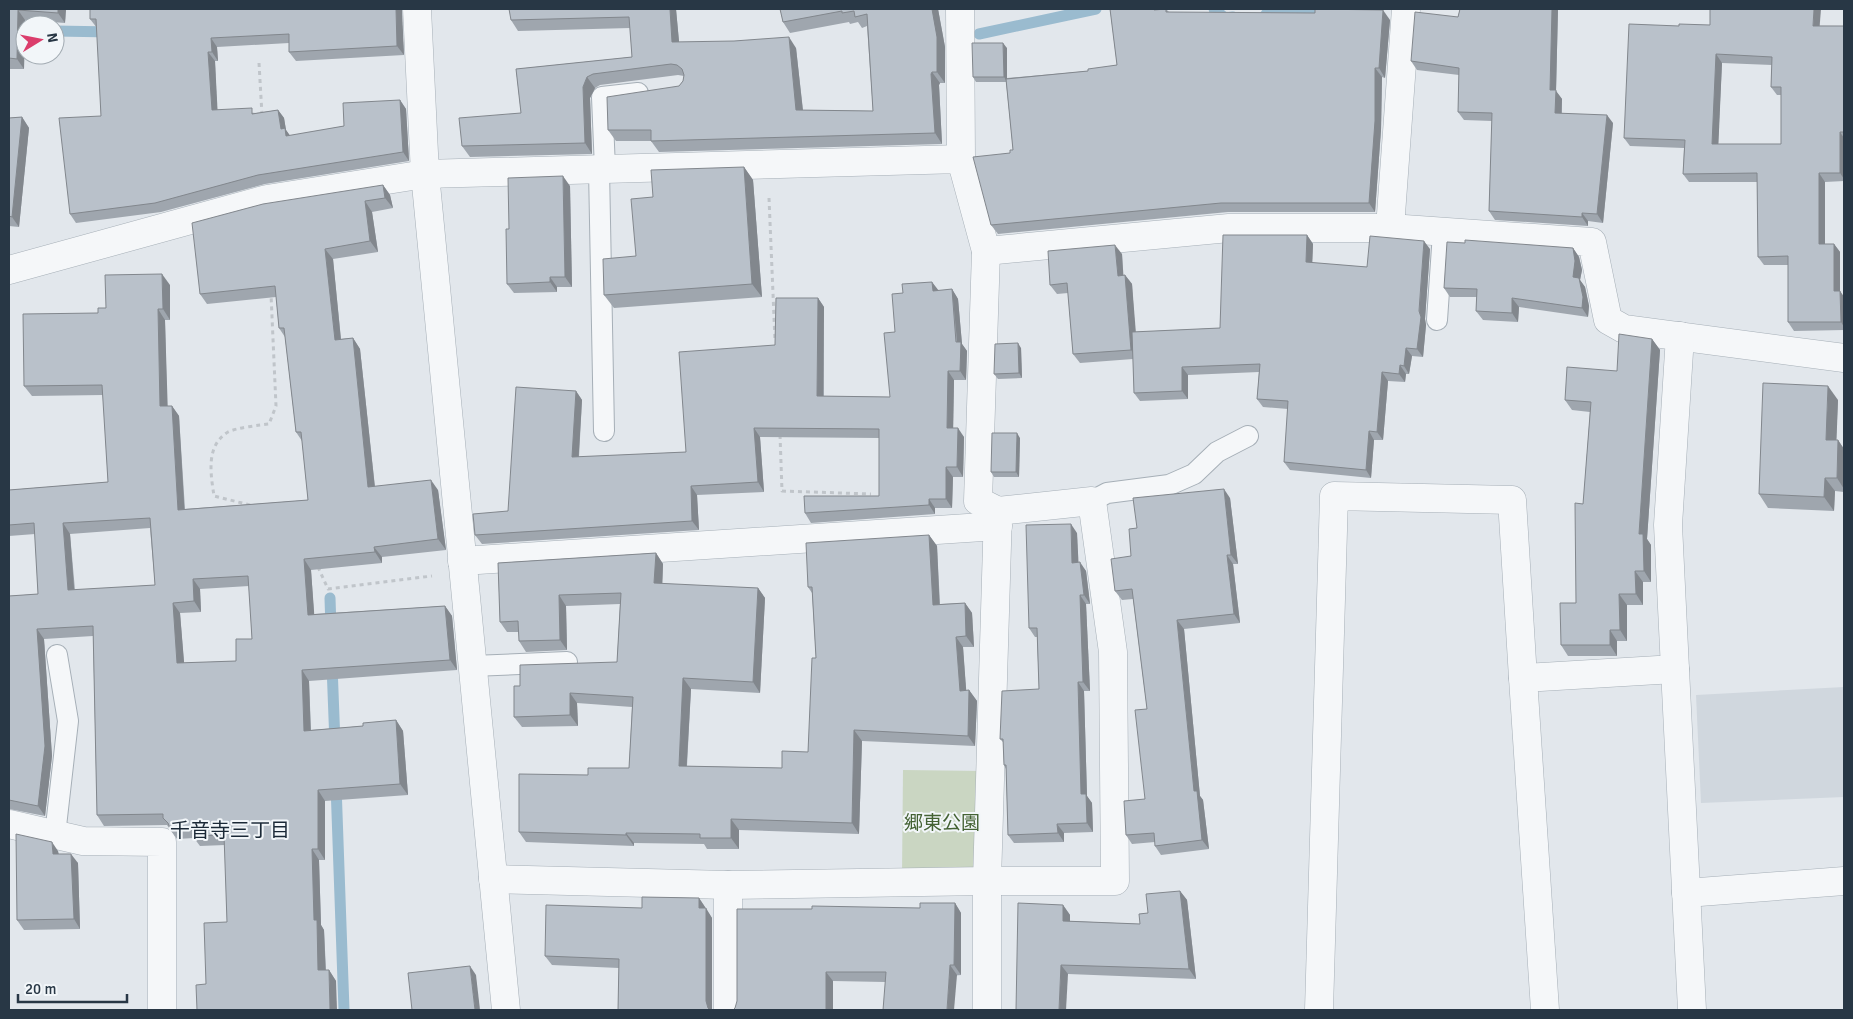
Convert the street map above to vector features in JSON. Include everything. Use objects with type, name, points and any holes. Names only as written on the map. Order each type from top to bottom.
[{"type":"street","points":[[417,9],[425,174],[506,1010]]},
{"type":"street","points":[[960,9],[961,159],[986,251],[978,501],[998,518]]},
{"type":"street","points":[[1390,228],[1406,9]]},
{"type":"street","points":[[9,270],[267,200],[425,174],[961,159]]},
{"type":"street","points":[[986,251],[1229,228],[1390,228],[1592,242],[1608,320],[1624,329],[1844,358]]},
{"type":"street","points":[[1680,336],[1668,525],[1692,1010]]},
{"type":"street","points":[[1319,1010],[1334,496],[1512,500],[1545,1010]]},
{"type":"street","points":[[462,566],[998,518],[1092,501],[1113,652],[1115,881],[728,885],[493,880]]},
{"type":"street","points":[[987,1010],[987,881],[998,518]]},
{"type":"street","points":[[1523,678],[1675,668]]},
{"type":"street","points":[[9,824],[83,841],[162,842],[162,1010]]},
{"type":"street","points":[[1686,892],[1844,880]]},
{"type":"street","points":[[728,885],[728,1010]]},
{"type":"lane","points":[[604,431],[602,97],[660,90]]},
{"type":"lane","points":[[1437,320],[1443,233]]},
{"type":"lane","points":[[1092,501],[1107,493],[1169,485],[1194,474],[1217,452],[1248,436]]},
{"type":"lane","points":[[55,835],[68,721],[56,655]]},
{"type":"lane","points":[[472,666],[567,662]]},
{"type":"path","points":[[259,63],[262,122]]},
{"type":"path","points":[[767,164],[775,342]]},
{"type":"path","points":[[258,508],[214,496],[211,476],[212,453],[216,444],[228,432],[269,424],[276,406],[271,288]]},
{"type":"path","points":[[780,432],[782,491],[872,494]]},
{"type":"path","points":[[316,565],[328,589],[462,566]]},
{"type":"shaded area","points":[[1844,687],[1844,797],[1701,803],[1696,695]]},
{"type":"green space","name":"郷東公園","points":[[903,770],[984,771],[981,874],[902,874]]},
{"type":"building","points":[[9,9],[58,9],[58,13],[18,10],[18,15],[15,15],[15,59],[9,58]]},
{"type":"building","points":[[90,9],[396,9],[397,46],[289,52],[289,34],[211,38],[212,52],[208,52],[212,110],[252,108],[252,114],[278,110],[281,129],[285,128],[286,136],[344,126],[343,103],[400,100],[403,152],[258,175],[155,203],[70,214],[59,118],[101,116],[96,19],[90,19]]},
{"type":"building","points":[[509,9],[670,9],[672,42],[734,41],[789,37],[796,110],[873,111],[867,14],[855,17],[854,11],[842,13],[842,11],[783,22],[780,9],[932,9],[937,37],[937,72],[932,72],[931,74],[935,133],[651,141],[651,130],[608,130],[607,97],[679,86],[683,81],[682,69],[677,65],[671,64],[593,74],[587,77],[583,87],[585,143],[462,146],[459,118],[521,113],[516,69],[632,57],[629,17],[511,20]]},
{"type":"building","points":[[1110,9],[1166,9],[1166,12],[1315,13],[1315,9],[1383,10],[1379,68],[1375,68],[1375,121],[1369,203],[1221,203],[991,225],[973,157],[1010,153],[1010,150],[1013,150],[1006,79],[1088,71],[1088,69],[1117,65]]},
{"type":"building","points":[[1460,9],[1552,9],[1550,90],[1556,90],[1555,113],[1607,115],[1597,214],[1582,213],[1582,217],[1489,211],[1492,113],[1458,112],[1459,68],[1411,61],[1415,12],[1458,17]]},
{"type":"building","points":[[1710,9],[1814,9],[1813,26],[1844,26],[1844,132],[1840,132],[1840,173],[1819,173],[1819,244],[1834,244],[1834,291],[1840,291],[1841,322],[1788,322],[1788,256],[1758,257],[1757,173],[1683,174],[1685,140],[1624,138],[1629,24],[1710,25]],"holes":[[[1716,54],[1772,57],[1771,87],[1781,87],[1781,144],[1712,144]]]},
{"type":"building","points":[[972,43],[1003,43],[1004,77],[973,77]]},
{"type":"building","points":[[22,117],[12,217],[9,216],[9,118]]},
{"type":"building","points":[[744,167],[752,284],[604,295],[603,259],[636,256],[631,199],[653,197],[651,170]]},
{"type":"building","points":[[563,176],[565,277],[550,277],[550,282],[507,284],[506,229],[509,229],[508,178]]},
{"type":"building","points":[[383,185],[385,198],[365,201],[370,241],[325,249],[335,340],[353,338],[368,487],[431,480],[438,539],[374,547],[375,552],[304,559],[308,615],[445,606],[450,660],[302,670],[304,731],[363,726],[363,723],[396,720],[400,784],[318,790],[318,849],[312,849],[314,920],[317,920],[318,970],[329,970],[330,1010],[197,1010],[196,985],[206,984],[204,923],[227,922],[224,835],[193,836],[192,827],[170,828],[163,818],[163,814],[97,815],[93,626],[37,629],[45,746],[38,806],[9,800],[9,596],[38,594],[34,523],[9,525],[9,490],[108,482],[102,385],[24,386],[23,314],[98,313],[98,308],[106,308],[105,275],[162,274],[163,309],[158,309],[160,406],[172,406],[178,510],[308,500],[301,432],[296,432],[284,328],[279,328],[275,286],[200,294],[192,223],[263,204]],"holes":[[[150,518],[155,585],[68,590],[63,523]],[[248,576],[252,639],[236,639],[236,661],[177,663],[173,603],[194,601],[193,579]]]},
{"type":"building","points":[[1223,235],[1307,235],[1306,262],[1367,267],[1370,236],[1424,241],[1419,311],[1421,317],[1417,349],[1406,348],[1404,366],[1400,365],[1399,374],[1382,372],[1377,432],[1369,431],[1366,470],[1284,462],[1288,401],[1257,399],[1260,364],[1182,367],[1182,391],[1134,393],[1132,332],[1220,328]]},
{"type":"building","points":[[1465,240],[1573,248],[1575,261],[1573,277],[1579,278],[1583,297],[1582,308],[1512,298],[1512,313],[1476,311],[1477,289],[1444,288],[1447,242],[1465,243]]},
{"type":"building","points":[[1115,245],[1118,276],[1125,275],[1131,350],[1073,354],[1067,283],[1050,285],[1048,251]]},
{"type":"building","points":[[932,282],[933,291],[952,289],[956,342],[961,342],[960,371],[948,371],[947,428],[958,428],[957,467],[946,467],[946,499],[929,499],[929,505],[805,513],[804,496],[879,496],[879,429],[754,428],[758,482],[691,486],[692,521],[475,535],[473,514],[508,511],[516,387],[576,391],[572,457],[686,452],[679,352],[775,345],[776,298],[818,298],[817,396],[890,397],[884,333],[895,332],[892,294],[903,293],[902,284]]},
{"type":"building","points":[[1619,334],[1652,339],[1639,534],[1643,534],[1644,571],[1635,571],[1636,594],[1619,594],[1620,630],[1610,630],[1610,645],[1561,645],[1560,603],[1576,603],[1575,503],[1583,504],[1591,402],[1565,400],[1567,367],[1617,371]]},
{"type":"building","points":[[1018,343],[1019,373],[994,374],[995,344]]},
{"type":"building","points":[[1763,383],[1828,386],[1826,440],[1838,440],[1837,478],[1825,478],[1824,497],[1759,494]]},
{"type":"building","points":[[992,433],[1017,433],[1016,472],[991,472]]},
{"type":"building","points":[[1224,489],[1231,555],[1227,555],[1234,614],[1177,620],[1194,791],[1197,791],[1202,840],[1155,846],[1154,833],[1126,835],[1124,801],[1145,799],[1135,710],[1147,709],[1132,589],[1115,591],[1111,559],[1131,556],[1129,529],[1137,528],[1133,498]]},
{"type":"building","points":[[1071,524],[1072,563],[1080,562],[1084,595],[1080,595],[1083,682],[1078,682],[1081,794],[1086,794],[1087,823],[1057,824],[1058,833],[1008,835],[1006,765],[1004,765],[1003,739],[1000,739],[1002,691],[1039,689],[1037,628],[1029,628],[1026,525]]},
{"type":"building","points":[[929,535],[933,605],[965,603],[966,636],[956,637],[960,691],[969,690],[968,736],[854,730],[852,823],[731,819],[731,838],[700,838],[700,834],[626,833],[626,835],[519,832],[519,774],[588,775],[588,768],[629,768],[633,697],[570,693],[570,715],[514,717],[514,686],[520,686],[520,665],[617,662],[621,593],[559,595],[560,640],[519,641],[518,621],[500,622],[498,563],[656,553],[654,583],[758,588],[753,682],[683,678],[679,766],[782,768],[782,751],[808,752],[812,658],[816,658],[812,587],[808,587],[806,543]]},
{"type":"building","points":[[16,834],[52,842],[53,854],[71,854],[74,919],[17,920]]},
{"type":"building","points":[[1180,891],[1189,969],[1061,965],[1059,1010],[1016,1010],[1018,903],[1063,905],[1063,921],[1140,924],[1139,914],[1148,913],[1146,894]]},
{"type":"building","points":[[642,897],[699,898],[699,908],[706,908],[706,1001],[710,1010],[618,1010],[619,959],[545,956],[546,905],[642,908]]},
{"type":"building","points":[[920,903],[955,903],[954,965],[950,965],[947,1010],[883,1010],[886,972],[826,972],[826,1010],[733,1010],[737,1001],[737,909],[812,909],[812,906],[920,908]]},
{"type":"building","points":[[470,966],[475,1010],[412,1010],[408,973]]},
{"type":"waterway","points":[[979,34],[1096,9]]},
{"type":"waterway","points":[[1214,9],[1225,18],[1233,17]]},
{"type":"waterway","points":[[1266,14],[1334,9]]},
{"type":"waterway","points":[[65,31],[113,32]]},
{"type":"waterway","points":[[330,598],[331,629]]},
{"type":"waterway","points":[[332,665],[335,744]]},
{"type":"waterway","points":[[336,785],[344,1010]]},
{"type":"district","name":"千音寺三丁目","points":[[230,830]]}]
